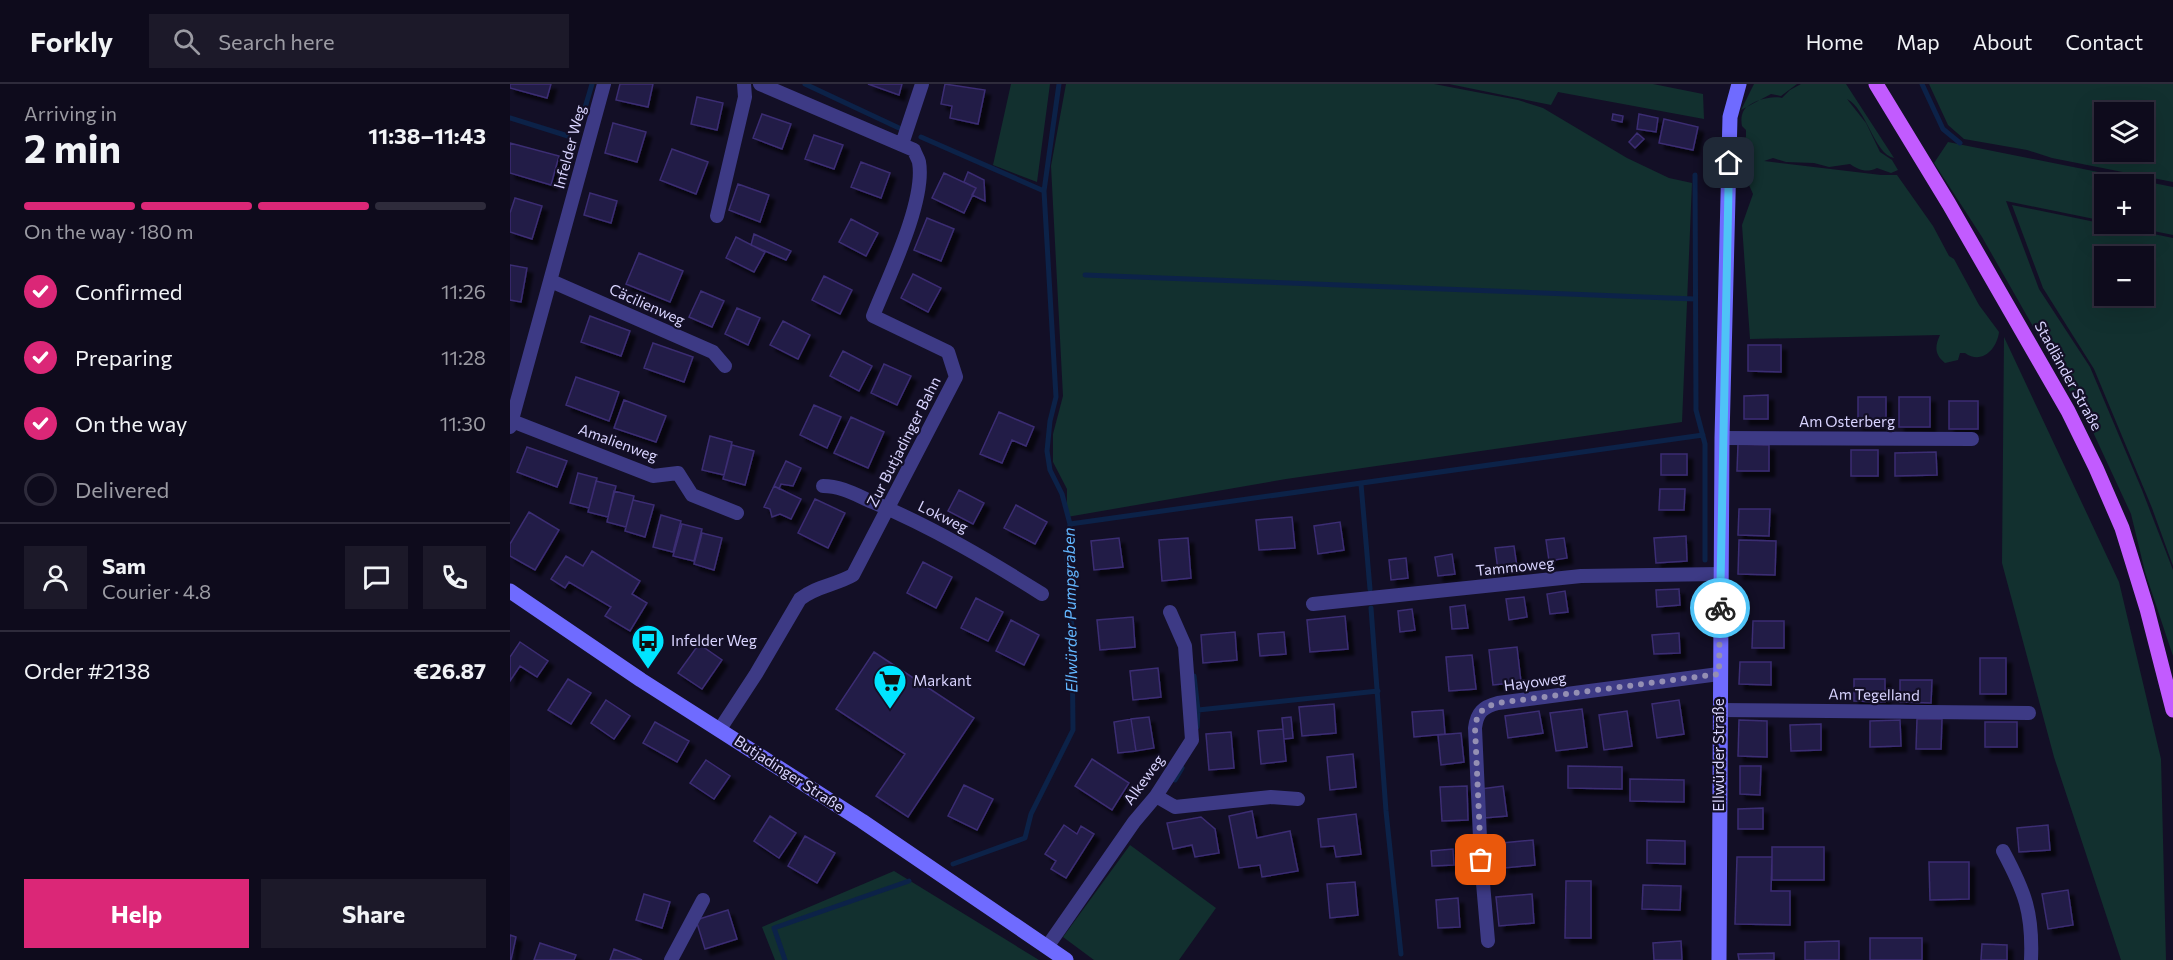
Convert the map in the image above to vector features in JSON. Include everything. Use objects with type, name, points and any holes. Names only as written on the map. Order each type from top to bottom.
[{"type":"main road","name":"Stadländer Straße","points":[[1876,84],[1949,204],[2068,411],[2096,468],[2122,528],[2147,609],[2173,710]]},
{"type":"street","name":"Infelder Weg","points":[[511,424],[604,84]]},
{"type":"street","points":[[717,216],[745,98],[744,84]]},
{"type":"street","name":"Zur Butjadinger Bahn","points":[[720,729],[756,674],[800,599],[809,591],[842,581],[853,575],[956,377],[948,352],[873,316],[915,208],[920,178],[919,161],[914,150],[760,84]]},
{"type":"street","points":[[902,144],[922,84]]},
{"type":"street","name":"Ellwürder Straße","points":[[1719,960],[1722,438],[1730,117],[1739,84]]},
{"type":"street","name":"Cäcilienweg","points":[[551,282],[713,352],[725,366]]},
{"type":"street","name":"Amalienweg","points":[[511,424],[653,476],[678,473],[692,495],[737,513]]},
{"type":"street","name":"Am Osterberg","points":[[1722,438],[1972,440]]},
{"type":"street","name":"Lokweg","points":[[823,486],[835,486],[970,549],[1042,594]]},
{"type":"street","name":"Tammoweg","points":[[1312,604],[1581,576],[1721,574]]},
{"type":"street","name":"Butjadinger Straße","points":[[510,591],[641,680],[862,821],[1066,960]]},
{"type":"street","name":"Alkeweg","points":[[1047,947],[1134,822],[1156,796],[1191,740],[1185,646],[1170,612]]},
{"type":"street","name":"Hayoweg","points":[[1488,941],[1481,860],[1475,728],[1480,711],[1498,703],[1719,674]]},
{"type":"street","name":"Am Tegelland","points":[[1719,710],[2029,713]]},
{"type":"street","points":[[1156,796],[1175,807],[1270,796],[1298,799]]},
{"type":"street","points":[[2003,851],[2021,885],[2031,920],[2031,960]]},
{"type":"street","points":[[670,960],[703,900]]},
{"type":"green space","points":[[1011,84],[1050,84],[1037,182],[993,165]]},
{"type":"green space","points":[[1066,84],[1434,84],[1518,100],[1543,108],[1627,158],[1669,178],[1692,183],[1682,422],[1286,479],[1067,517],[1067,489],[1053,462],[1053,434],[1063,396],[1051,166]]},
{"type":"green space","points":[[1449,84],[1653,84],[1703,94],[1704,119],[1558,92],[1551,105]]},
{"type":"green space","points":[[1754,84],[1797,84],[1781,96],[1771,94],[1741,110]]},
{"type":"green space","points":[[1801,84],[1846,84],[1894,158],[1887,155],[1881,148],[1860,112],[1847,99],[1866,123],[1880,152],[1892,160],[1898,170],[1891,173],[1877,168],[1863,170],[1850,164],[1829,167],[1814,163],[1786,162],[1773,158],[1764,161],[1897,175],[1933,226],[1979,305],[1999,332],[1995,344],[1988,353],[1977,357],[1960,353],[1958,360],[1945,363],[1936,350],[1940,335],[1750,339],[1742,225],[1753,194],[1745,176],[1741,158],[1745,158],[1742,154],[1741,141],[1746,137],[1746,130],[1741,120],[1744,110],[1756,101],[1782,98]]},
{"type":"green space","points":[[1929,84],[2173,84],[2173,182],[2154,178],[2154,174],[2133,174],[2052,158],[2027,150],[1964,139],[1948,125]]},
{"type":"green space","points":[[1948,142],[2108,174],[2094,174],[2094,219],[2006,201],[2039,289],[2090,367],[2173,570],[2173,656],[2145,572],[2131,514],[2092,430],[1982,237],[1934,163]]},
{"type":"green space","points":[[2154,183],[2173,187],[2173,235],[2154,231]]},
{"type":"green space","points":[[2012,205],[2094,222],[2094,234],[2153,234],[2173,238],[2173,566],[2152,508],[2094,369],[2043,288]]},
{"type":"green space","points":[[2004,337],[2119,582],[2161,759],[2166,960],[2121,960],[2054,757],[2002,563]]},
{"type":"green space","points":[[1130,845],[1216,908],[1179,960],[1094,960],[1063,937]]},
{"type":"green space","points":[[894,871],[1039,960],[775,960],[762,927]]},
{"type":"building","points":[[510,84],[551,84],[547,98],[510,88]]},
{"type":"building","points":[[620,84],[653,84],[648,107],[616,100]]},
{"type":"building","points":[[868,84],[902,84],[899,95]]},
{"type":"building","points":[[945,84],[985,90],[978,124],[950,118],[952,106],[941,104]]},
{"type":"building","points":[[697,97],[723,103],[717,130],[691,124]]},
{"type":"building","points":[[762,114],[791,124],[782,149],[753,138]]},
{"type":"building","points":[[1613,114],[1623,116],[1622,122],[1612,120]]},
{"type":"building","points":[[1639,114],[1658,118],[1656,132],[1637,129]]},
{"type":"building","points":[[1664,119],[1698,127],[1693,150],[1659,143]]},
{"type":"building","points":[[613,123],[646,132],[637,162],[605,153]]},
{"type":"building","points":[[1637,133],[1644,139],[1635,148],[1629,142]]},
{"type":"building","points":[[814,135],[843,145],[834,169],[805,159]]},
{"type":"building","points":[[510,143],[559,156],[551,185],[510,173]]},
{"type":"building","points":[[672,149],[708,162],[696,194],[660,180]]},
{"type":"building","points":[[861,162],[890,173],[881,198],[851,187]]},
{"type":"building","points":[[968,172],[984,180],[985,201],[972,195],[976,188],[964,182]]},
{"type":"building","points":[[944,173],[976,188],[964,213],[932,198]]},
{"type":"building","points":[[738,184],[769,195],[760,222],[729,210]]},
{"type":"building","points":[[590,193],[617,201],[611,223],[584,215]]},
{"type":"building","points":[[515,198],[542,206],[532,239],[510,232],[510,213]]},
{"type":"building","points":[[927,218],[954,229],[941,261],[914,250]]},
{"type":"building","points":[[851,219],[878,233],[866,256],[839,242]]},
{"type":"building","points":[[754,234],[791,251],[786,260],[751,245]]},
{"type":"building","points":[[736,237],[765,252],[754,272],[726,258]]},
{"type":"building","points":[[639,253],[683,271],[670,302],[626,284]]},
{"type":"building","points":[[510,265],[527,268],[521,302],[510,300]]},
{"type":"building","points":[[913,274],[941,288],[928,312],[901,298]]},
{"type":"building","points":[[824,276],[852,290],[840,314],[812,300]]},
{"type":"building","points":[[701,291],[724,301],[712,327],[689,317]]},
{"type":"building","points":[[737,308],[760,318],[748,345],[725,334]]},
{"type":"building","points":[[590,316],[630,331],[621,356],[581,342]]},
{"type":"building","points":[[783,321],[810,335],[798,359],[770,345]]},
{"type":"building","points":[[653,343],[693,357],[684,382],[644,368]]},
{"type":"building","points":[[1748,345],[1781,345],[1781,372],[1748,371]]},
{"type":"building","points":[[843,351],[872,366],[859,391],[830,376]]},
{"type":"building","points":[[884,364],[911,376],[897,405],[871,393]]},
{"type":"building","points":[[576,377],[619,392],[609,421],[566,405]]},
{"type":"building","points":[[1768,395],[1768,419],[1744,419],[1744,396]]},
{"type":"building","points":[[1858,397],[1886,397],[1886,424],[1858,424]]},
{"type":"building","points":[[1899,397],[1930,397],[1930,427],[1899,427]]},
{"type":"building","points":[[624,400],[666,416],[656,442],[614,428]]},
{"type":"building","points":[[1949,401],[1978,401],[1978,429],[1949,429]]},
{"type":"building","points":[[814,405],[841,417],[827,448],[800,435]]},
{"type":"building","points":[[999,412],[1034,427],[1026,446],[1012,440],[1002,463],[980,454]]},
{"type":"building","points":[[851,417],[884,432],[868,468],[834,453]]},
{"type":"building","points":[[710,436],[732,442],[724,475],[702,470]]},
{"type":"building","points":[[1738,444],[1769,445],[1769,471],[1737,471]]},
{"type":"building","points":[[732,445],[754,451],[745,485],[723,479]]},
{"type":"building","points":[[527,447],[567,461],[557,487],[517,472]]},
{"type":"building","points":[[1851,450],[1878,450],[1878,476],[1851,476]]},
{"type":"building","points":[[1936,452],[1937,475],[1895,476],[1895,453]]},
{"type":"building","points":[[1661,454],[1687,454],[1687,475],[1661,475]]},
{"type":"building","points":[[786,461],[801,468],[793,486],[781,484],[779,489],[774,486]]},
{"type":"building","points":[[578,473],[597,478],[589,508],[570,503]]},
{"type":"building","points":[[596,481],[616,486],[608,517],[588,512]]},
{"type":"building","points":[[774,486],[801,499],[791,519],[780,514],[772,517],[770,509],[764,507]]},
{"type":"building","points":[[1660,489],[1685,489],[1684,510],[1659,510]]},
{"type":"building","points":[[959,490],[984,503],[973,524],[948,511]]},
{"type":"building","points":[[614,491],[634,496],[626,527],[607,522]]},
{"type":"building","points":[[815,499],[845,513],[828,548],[798,533]]},
{"type":"building","points":[[633,500],[654,505],[645,537],[625,531]]},
{"type":"building","points":[[1016,505],[1047,522],[1035,544],[1004,528]]},
{"type":"building","points":[[1739,509],[1770,509],[1769,536],[1738,535]]},
{"type":"building","points":[[529,512],[559,530],[535,570],[510,556],[510,544]]},
{"type":"building","points":[[661,515],[681,521],[673,552],[653,547]]},
{"type":"building","points":[[1292,517],[1295,548],[1259,550],[1256,520]]},
{"type":"building","points":[[1340,522],[1344,550],[1318,554],[1314,526]]},
{"type":"building","points":[[682,524],[702,529],[694,561],[673,556]]},
{"type":"building","points":[[702,533],[722,538],[714,570],[694,564]]},
{"type":"building","points":[[1686,536],[1687,561],[1656,563],[1654,538]]},
{"type":"building","points":[[1119,538],[1123,567],[1094,570],[1091,541]]},
{"type":"building","points":[[1188,538],[1191,578],[1162,581],[1159,540]]},
{"type":"building","points":[[1564,538],[1567,558],[1549,561],[1546,540]]},
{"type":"building","points":[[1739,540],[1776,541],[1775,575],[1738,574]]},
{"type":"building","points":[[1514,546],[1517,567],[1498,570],[1495,548]]},
{"type":"building","points":[[592,551],[640,581],[632,594],[647,603],[630,631],[605,616],[611,607],[569,582],[565,588],[551,579],[566,556],[583,566]]},
{"type":"building","points":[[1452,554],[1455,574],[1438,576],[1435,557]]},
{"type":"building","points":[[1406,558],[1408,578],[1391,580],[1389,560]]},
{"type":"building","points":[[923,562],[952,577],[936,608],[907,593]]},
{"type":"building","points":[[1679,589],[1680,605],[1657,607],[1656,590]]},
{"type":"building","points":[[1565,591],[1568,612],[1550,614],[1547,594]]},
{"type":"building","points":[[1524,597],[1527,617],[1509,620],[1506,599]]},
{"type":"building","points":[[976,598],[1003,612],[988,641],[961,628]]},
{"type":"building","points":[[1465,605],[1468,628],[1452,629],[1450,607]]},
{"type":"building","points":[[1412,609],[1415,630],[1400,632],[1398,611]]},
{"type":"building","points":[[1345,616],[1348,649],[1310,652],[1307,620]]},
{"type":"building","points":[[1133,617],[1135,647],[1100,650],[1097,620]]},
{"type":"building","points":[[1011,620],[1039,635],[1024,665],[996,651]]},
{"type":"building","points":[[1753,621],[1784,621],[1784,648],[1752,648]]},
{"type":"building","points":[[1235,632],[1237,660],[1203,663],[1201,635]]},
{"type":"building","points":[[1284,632],[1286,654],[1260,656],[1258,634]]},
{"type":"building","points":[[1679,633],[1680,653],[1654,654],[1652,635]]},
{"type":"building","points":[[520,642],[548,661],[537,677],[520,666],[510,681],[510,657]]},
{"type":"building","points":[[699,644],[722,660],[702,689],[678,673]]},
{"type":"building","points":[[1517,647],[1521,682],[1493,685],[1489,650]]},
{"type":"building","points":[[874,652],[974,718],[908,817],[876,796],[905,754],[836,709]]},
{"type":"building","points":[[1472,655],[1476,689],[1449,691],[1446,657]]},
{"type":"building","points":[[1980,658],[2006,658],[2006,694],[1980,694]]},
{"type":"building","points":[[1740,662],[1771,662],[1771,685],[1739,684]]},
{"type":"building","points":[[1158,668],[1161,697],[1133,700],[1130,671]]},
{"type":"building","points":[[568,679],[591,693],[571,724],[548,710]]},
{"type":"building","points":[[1854,679],[1885,679],[1885,702],[1854,701]]},
{"type":"building","points":[[1900,680],[1932,680],[1931,703],[1900,702]]},
{"type":"building","points":[[606,700],[630,716],[614,739],[591,723]]},
{"type":"building","points":[[1679,700],[1684,734],[1657,738],[1652,704]]},
{"type":"building","points":[[1334,704],[1336,733],[1302,736],[1299,707]]},
{"type":"building","points":[[1582,709],[1587,747],[1556,751],[1550,713]]},
{"type":"building","points":[[1443,710],[1445,734],[1414,737],[1412,712]]},
{"type":"building","points":[[1539,711],[1543,733],[1508,738],[1505,716]]},
{"type":"building","points":[[1627,711],[1632,746],[1604,750],[1599,715]]},
{"type":"building","points":[[1149,717],[1154,748],[1136,751],[1131,719]]},
{"type":"building","points":[[1291,717],[1293,738],[1284,739],[1282,718]]},
{"type":"building","points":[[1131,719],[1136,751],[1118,753],[1114,722]]},
{"type":"building","points":[[1917,719],[1942,719],[1941,749],[1916,749]]},
{"type":"building","points":[[1739,720],[1767,721],[1767,757],[1738,756]]},
{"type":"building","points":[[1900,720],[1901,746],[1870,747],[1870,721]]},
{"type":"building","points":[[655,722],[689,741],[677,762],[643,743]]},
{"type":"building","points":[[1985,722],[2017,722],[2017,747],[1985,747]]},
{"type":"building","points":[[1821,724],[1821,750],[1791,751],[1790,725]]},
{"type":"building","points":[[1283,729],[1286,761],[1261,764],[1258,731]]},
{"type":"building","points":[[1231,732],[1234,768],[1209,770],[1206,734]]},
{"type":"building","points":[[1461,733],[1464,762],[1441,765],[1438,735]]},
{"type":"building","points":[[1353,754],[1356,787],[1330,790],[1327,757]]},
{"type":"building","points":[[1092,759],[1129,783],[1112,810],[1075,786]]},
{"type":"building","points":[[706,760],[730,776],[714,799],[690,783]]},
{"type":"building","points":[[1568,766],[1622,767],[1622,789],[1568,788]]},
{"type":"building","points":[[1740,766],[1761,766],[1760,795],[1740,794]]},
{"type":"building","points":[[1630,779],[1684,780],[1684,802],[1630,801]]},
{"type":"building","points":[[964,785],[993,799],[977,830],[948,816]]},
{"type":"building","points":[[1467,786],[1468,820],[1442,821],[1440,787]]},
{"type":"building","points":[[1503,786],[1507,816],[1484,818],[1481,789]]},
{"type":"building","points":[[1763,808],[1763,829],[1738,829],[1738,809]]},
{"type":"building","points":[[1252,811],[1257,838],[1290,831],[1298,871],[1262,877],[1260,865],[1239,868],[1229,816]]},
{"type":"building","points":[[1356,814],[1361,854],[1336,857],[1334,846],[1321,847],[1318,819]]},
{"type":"building","points":[[770,816],[796,833],[779,858],[754,841]]},
{"type":"building","points":[[1201,817],[1215,829],[1219,853],[1195,857],[1192,845],[1173,849],[1167,823]]},
{"type":"building","points":[[1064,825],[1077,834],[1081,826],[1094,834],[1066,878],[1051,869],[1056,861],[1045,854]]},
{"type":"building","points":[[2048,825],[2050,850],[2019,852],[2017,828]]},
{"type":"building","points":[[805,836],[835,853],[817,883],[788,866]]},
{"type":"building","points":[[1533,840],[1535,865],[1504,868],[1502,843]]},
{"type":"building","points":[[1647,840],[1685,841],[1685,864],[1647,863]]},
{"type":"building","points":[[1772,847],[1824,847],[1824,880],[1772,880]]},
{"type":"building","points":[[1453,849],[1454,865],[1432,866],[1431,851]]},
{"type":"building","points":[[1737,857],[1772,857],[1771,891],[1790,891],[1790,925],[1735,924]]},
{"type":"building","points":[[1929,862],[1969,862],[1969,899],[1930,900]]},
{"type":"building","points":[[1566,881],[1591,881],[1591,938],[1565,938]]},
{"type":"building","points":[[1355,882],[1358,915],[1330,918],[1327,884]]},
{"type":"building","points":[[1643,885],[1681,886],[1680,910],[1642,909]]},
{"type":"building","points":[[2068,890],[2073,925],[2048,929],[2042,894]]},
{"type":"building","points":[[644,894],[670,902],[662,928],[636,920]]},
{"type":"building","points":[[1532,894],[1534,923],[1499,926],[1496,897]]},
{"type":"building","points":[[1458,898],[1460,927],[1438,928],[1436,900]]},
{"type":"building","points":[[728,910],[737,939],[705,949],[696,920]]},
{"type":"building","points":[[510,935],[516,937],[511,960],[510,960]]},
{"type":"building","points":[[1870,938],[1922,938],[1922,960],[1870,960]]},
{"type":"building","points":[[1681,941],[1682,960],[1654,960],[1653,943]]},
{"type":"building","points":[[1839,941],[1839,960],[1805,960],[1805,942]]},
{"type":"building","points":[[540,943],[576,955],[574,960],[534,960]]},
{"type":"building","points":[[1982,944],[2007,945],[2007,960],[1981,960]]},
{"type":"building","points":[[614,949],[642,960],[610,960]]},
{"type":"building","points":[[1774,953],[1774,960],[1739,960],[1738,954]]},
{"type":"waterway","points":[[582,118],[592,84]]},
{"type":"waterway","points":[[805,84],[899,128]]},
{"type":"waterway","name":"Ellwürder Pumpgraben","points":[[953,864],[1025,838],[1031,814],[1073,730],[1072,628],[1067,558],[1070,524],[1062,494],[1050,470],[1047,451],[1050,421],[1056,397],[1044,191],[1059,84]]},
{"type":"waterway","points":[[1922,84],[1943,129],[1960,143]]},
{"type":"waterway","points":[[510,118],[568,136]]},
{"type":"waterway","points":[[921,137],[1044,191]]},
{"type":"waterway","points":[[1695,175],[1696,410],[1705,444],[1705,560]]},
{"type":"waterway","points":[[1085,275],[1695,299]]},
{"type":"waterway","points":[[1070,524],[1703,435]]},
{"type":"waterway","points":[[1361,484],[1370,589]]},
{"type":"waterway","points":[[1371,608],[1386,811],[1401,954]]},
{"type":"waterway","points":[[1194,676],[1198,710],[1197,727]]},
{"type":"waterway","points":[[1198,710],[1378,691]]},
{"type":"waterway","points":[[1175,780],[1182,768]]},
{"type":"waterway","name":"Ellwürder Pumpgraben","points":[[785,960],[774,928],[909,881]]},
{"type":"way so far","points":[[1481,860],[1475,728],[1480,711],[1498,703],[1719,674],[1720,608]]},
{"type":"place","name":"Infelder Weg","points":[[648,670]]},
{"type":"place","name":"Markant","points":[[890,710]]},
{"type":"route","points":[[1720,608],[1729,163]]}]
